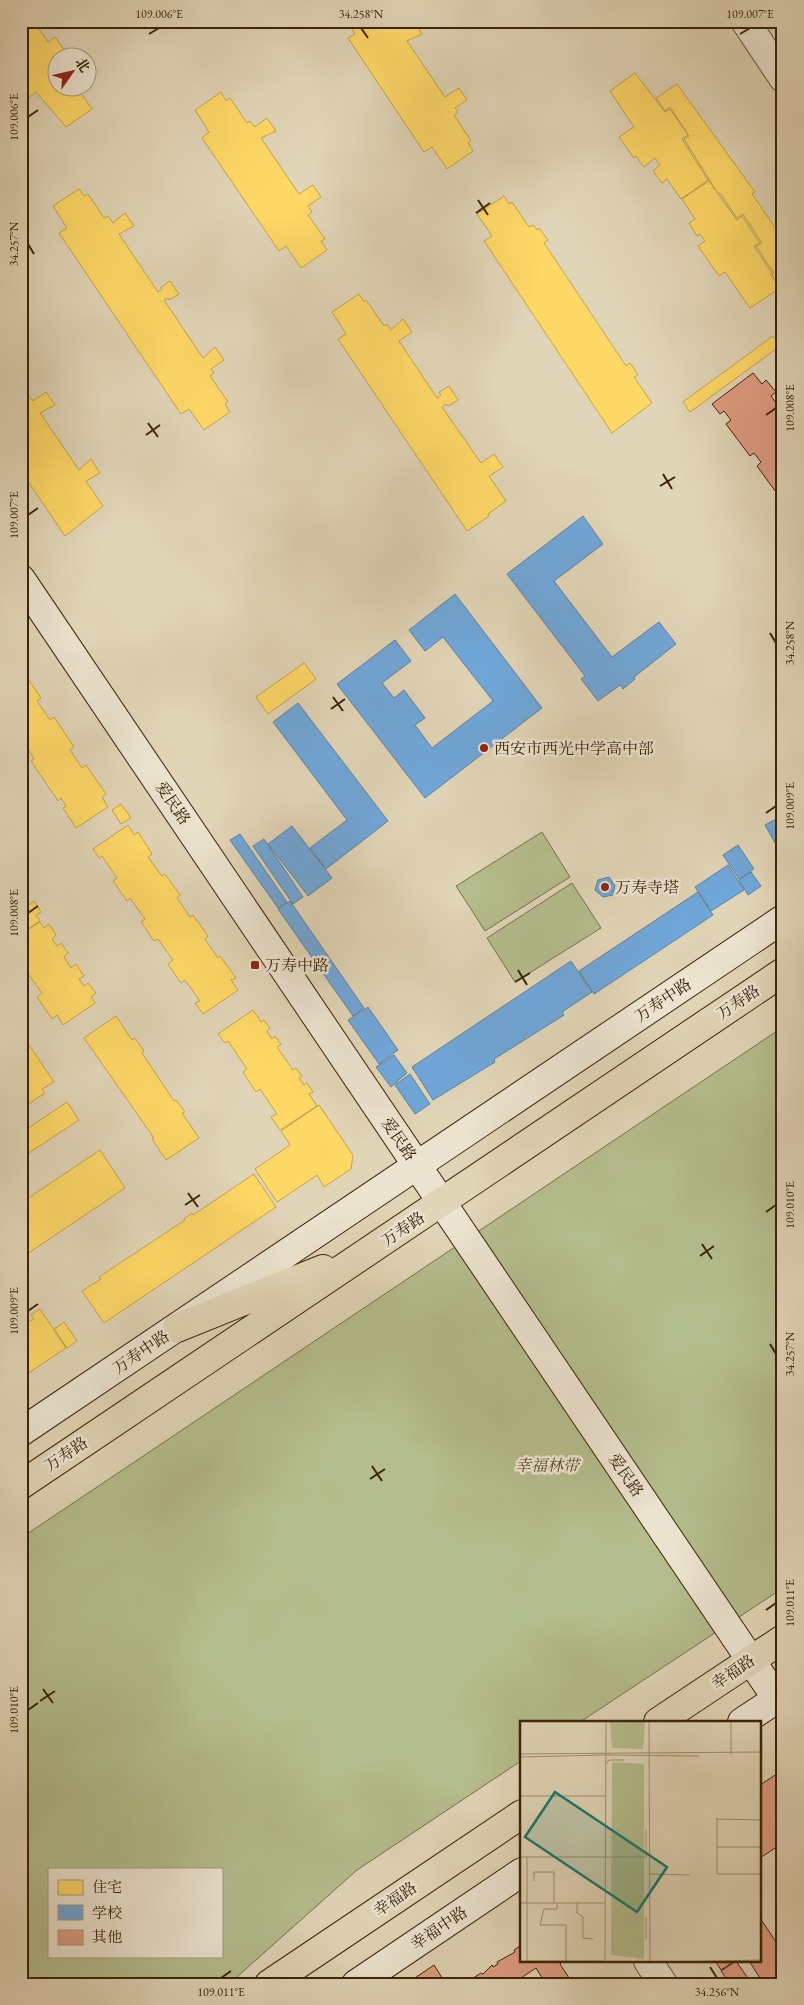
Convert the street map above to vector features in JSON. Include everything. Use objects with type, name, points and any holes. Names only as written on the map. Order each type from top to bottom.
[{"type":"main road","name":"万寿路","points":[[21,1484],[783,972]]},
{"type":"main road","points":[[177,1328],[375,1247]]},
{"type":"main road","name":"幸福路","points":[[660,1721],[783,1639]]},
{"type":"main road","name":"幸福路","points":[[270,1984],[520,1815]]},
{"type":"street","points":[[745,21],[783,78]]},
{"type":"street","name":"爱民路","points":[[21,579],[751,1660],[780,1697]]},
{"type":"street","name":"万寿中路","points":[[21,1432],[783,920]]},
{"type":"street","points":[[744,1721],[780,1697]]},
{"type":"street","name":"幸福中路","points":[[356,1984],[520,1873]]},
{"type":"street","points":[[649,1962],[663,1984]]},
{"type":"green space","points":[[542,832],[570,877],[485,931],[456,886]]},
{"type":"green space","points":[[572,883],[601,928],[515,982],[487,938]]},
{"type":"green space","name":"幸福林带","points":[[783,1027],[783,1588],[582,1721],[520,1721],[520,1762],[357,1870],[229,1984],[21,1984],[21,1538]]},
{"type":"building: 住宅","points":[[21,21],[33,21],[48,42],[55,37],[63,48],[48,48],[48,98],[84,98],[92,109],[66,127],[36,92],[27,99],[21,91]]},
{"type":"building: 住宅","points":[[347,21],[390,21],[392,25],[397,22],[402,29],[402,27],[414,21],[422,34],[407,41],[445,97],[459,88],[467,100],[455,108],[458,112],[454,115],[471,141],[468,143],[473,151],[447,169],[432,147],[424,152],[348,38],[355,34]]},
{"type":"building: 住宅","points":[[635,73],[665,112],[670,109],[688,135],[682,139],[708,180],[681,199],[667,179],[662,183],[653,171],[660,165],[655,158],[644,167],[636,156],[634,158],[619,137],[634,127],[610,91]]},
{"type":"building: 住宅","points":[[677,84],[755,192],[752,194],[783,239],[783,286],[780,288],[772,275],[774,273],[756,246],[762,243],[743,214],[737,218],[720,193],[718,194],[684,139],[689,136],[670,107],[665,111],[656,98]]},
{"type":"building: 住宅","points":[[221,92],[226,101],[230,98],[247,123],[250,121],[255,127],[267,118],[276,131],[261,138],[299,194],[313,185],[321,197],[308,206],[312,212],[308,215],[325,239],[321,241],[327,250],[301,268],[286,246],[279,251],[202,138],[209,132],[195,110]]},
{"type":"building: 住宅","points":[[709,181],[737,220],[742,216],[760,243],[754,246],[780,288],[750,308],[725,272],[719,276],[698,246],[705,241],[700,234],[697,236],[689,223],[695,219],[682,199]]},
{"type":"building: 住宅","points":[[79,189],[84,196],[88,194],[104,218],[108,216],[113,223],[125,213],[134,226],[119,234],[158,292],[162,289],[161,287],[170,281],[179,294],[169,300],[168,298],[164,300],[203,358],[215,347],[224,360],[211,369],[214,373],[210,376],[228,402],[225,404],[230,412],[204,430],[189,409],[181,414],[59,233],[67,228],[53,206]]},
{"type":"building: 住宅","points":[[504,196],[509,204],[512,202],[529,227],[533,225],[537,230],[539,228],[548,240],[544,243],[626,366],[630,363],[638,375],[634,377],[652,403],[612,433],[484,241],[492,236],[477,214]]},
{"type":"building: 住宅","points":[[359,294],[364,302],[366,300],[384,326],[387,324],[391,330],[403,319],[412,332],[399,341],[437,398],[441,395],[439,392],[449,386],[458,400],[442,407],[481,463],[494,454],[503,467],[489,476],[506,501],[488,514],[489,516],[467,531],[338,339],[346,334],[332,312]]},
{"type":"building: 住宅","points":[[773,336],[780,346],[690,412],[683,402]]},
{"type":"building: 住宅","points":[[21,385],[33,401],[46,392],[55,405],[40,413],[79,470],[91,459],[100,473],[86,481],[103,506],[65,536],[21,471]]},
{"type":"building: 住宅","points":[[304,663],[316,679],[268,714],[256,697]]},
{"type":"building: 住宅","points":[[21,669],[41,698],[37,701],[50,720],[54,717],[74,747],[70,750],[82,768],[86,765],[106,794],[102,797],[108,807],[76,828],[63,808],[66,806],[61,798],[58,801],[31,761],[34,759],[28,749],[25,752],[21,747]]},
{"type":"building: 住宅","points":[[121,804],[131,818],[121,824],[112,810]]},
{"type":"building: 住宅","points":[[128,825],[134,835],[138,832],[152,854],[148,857],[162,876],[165,874],[180,895],[177,898],[190,917],[193,915],[208,936],[205,939],[218,958],[220,956],[236,978],[231,980],[238,990],[203,1014],[195,1003],[200,1001],[185,980],[181,983],[168,964],[173,960],[158,939],[154,941],[141,922],[145,919],[130,898],[127,901],[113,881],[117,878],[102,856],[99,858],[93,849]]},
{"type":"building: 住宅","points":[[21,883],[28,894],[24,897],[29,905],[34,901],[41,912],[36,915],[40,921],[21,934]]},
{"type":"building: 住宅","points":[[40,922],[44,928],[49,924],[56,935],[52,939],[57,946],[61,943],[68,953],[64,957],[71,968],[76,964],[84,976],[79,979],[84,986],[88,983],[96,993],[91,997],[95,1003],[63,1025],[57,1015],[52,1019],[37,997],[42,993],[29,975],[24,978],[21,973],[21,934]]},
{"type":"building: 住宅","points":[[253,1010],[261,1022],[264,1020],[270,1028],[267,1031],[272,1039],[275,1036],[281,1044],[277,1047],[293,1070],[296,1068],[302,1076],[299,1078],[304,1085],[307,1083],[313,1092],[309,1094],[317,1106],[280,1130],[271,1117],[277,1114],[260,1089],[256,1092],[243,1072],[247,1069],[228,1041],[225,1043],[218,1034]]},
{"type":"building: 住宅","points":[[116,1016],[132,1040],[135,1038],[144,1051],[142,1053],[174,1101],[176,1100],[185,1112],[182,1113],[199,1138],[166,1160],[152,1139],[154,1138],[84,1038]]},
{"type":"building: 住宅","points":[[29,1045],[54,1082],[42,1089],[45,1093],[21,1109],[21,1050]]},
{"type":"building: 住宅","points":[[67,1102],[79,1120],[21,1158],[21,1133]]},
{"type":"building: 住宅","points":[[319,1105],[353,1155],[351,1169],[324,1187],[317,1175],[277,1202],[255,1169],[290,1145],[281,1131]]},
{"type":"building: 住宅","points":[[100,1150],[125,1188],[21,1258],[21,1203]]},
{"type":"building: 住宅","points":[[254,1174],[276,1207],[104,1323],[82,1291],[101,1279],[99,1277],[185,1220],[192,1213],[193,1215]]},
{"type":"building: 住宅","points":[[40,1309],[66,1348],[21,1378],[21,1327],[34,1319],[31,1315]]},
{"type":"building: 住宅","points":[[64,1322],[77,1341],[67,1348],[54,1329]]},
{"type":"building: 学校","points":[[583,516],[603,544],[554,581],[612,657],[659,622],[676,644],[634,677],[635,679],[623,689],[620,685],[598,701],[581,679],[585,676],[507,574]]},
{"type":"building: 学校","points":[[455,594],[542,708],[425,798],[337,684],[395,640],[411,661],[382,683],[394,698],[404,690],[425,718],[415,725],[432,748],[493,701],[443,637],[425,651],[409,630]]},
{"type":"building: 学校","points":[[298,703],[388,821],[326,869],[310,848],[347,820],[273,722]]},
{"type":"building: 学校","points":[[776,819],[783,831],[783,857],[765,825]]},
{"type":"building: 学校","points":[[292,826],[332,878],[308,896],[268,844]]},
{"type":"building: 学校","points":[[240,834],[287,902],[278,908],[230,840]]},
{"type":"building: 学校","points":[[264,839],[303,897],[293,904],[253,846]]},
{"type":"building: 学校","points":[[738,845],[754,869],[739,879],[723,855]]},
{"type":"building: 学校","points":[[728,865],[744,890],[711,911],[695,887]]},
{"type":"building: 学校","points":[[751,872],[761,886],[748,895],[739,880]]},
{"type":"building: 学校","name":"万寿寺塔","points":[[609,877],[615,885],[613,895],[603,897],[595,890],[598,880]]},
{"type":"building: 学校","points":[[698,892],[713,915],[594,994],[579,971]]},
{"type":"building: 学校","points":[[290,901],[364,1008],[353,1016],[278,909]]},
{"type":"building: 学校","points":[[571,961],[592,992],[562,1012],[564,1015],[494,1059],[495,1062],[433,1100],[412,1067]]},
{"type":"building: 学校","points":[[368,1007],[398,1050],[379,1064],[348,1020]]},
{"type":"building: 学校","points":[[394,1055],[407,1073],[391,1087],[376,1067]]},
{"type":"building: 学校","points":[[410,1074],[430,1104],[415,1114],[395,1085]]},
{"type":"building: 其他","points":[[753,373],[762,384],[766,380],[776,392],[771,396],[776,403],[780,400],[783,403],[783,497],[781,499],[757,466],[761,462],[754,453],[750,456],[726,424],[731,420],[724,411],[720,414],[712,404]]},
{"type":"building: 其他","points":[[783,1770],[783,1843],[762,1857],[762,1784]]},
{"type":"building: 其他","points":[[762,1921],[776,1942],[780,1939],[783,1943],[783,1984],[764,1984],[750,1962],[762,1962]]},
{"type":"building: 其他","points":[[520,1946],[520,1962],[562,1962],[560,1964],[573,1984],[546,1984],[536,1968],[512,1984],[477,1984],[473,1978],[481,1973],[483,1974],[492,1965],[493,1967],[498,1964],[497,1962],[515,1952],[514,1950]]},
{"type":"building: 其他","points":[[716,1962],[733,1962],[721,1970]]},
{"type":"building: 其他","points":[[737,1962],[752,1984],[730,1984],[721,1971]]},
{"type":"building: 其他","points":[[434,1965],[446,1984],[406,1984]]},
{"type":"place","name":"西安市西光中学高中部","points":[[484,748]]},
{"type":"place","name":"万寿寺塔","points":[[605,887]]},
{"type":"place","name":"万寿中路","points":[[255,965]]}]
